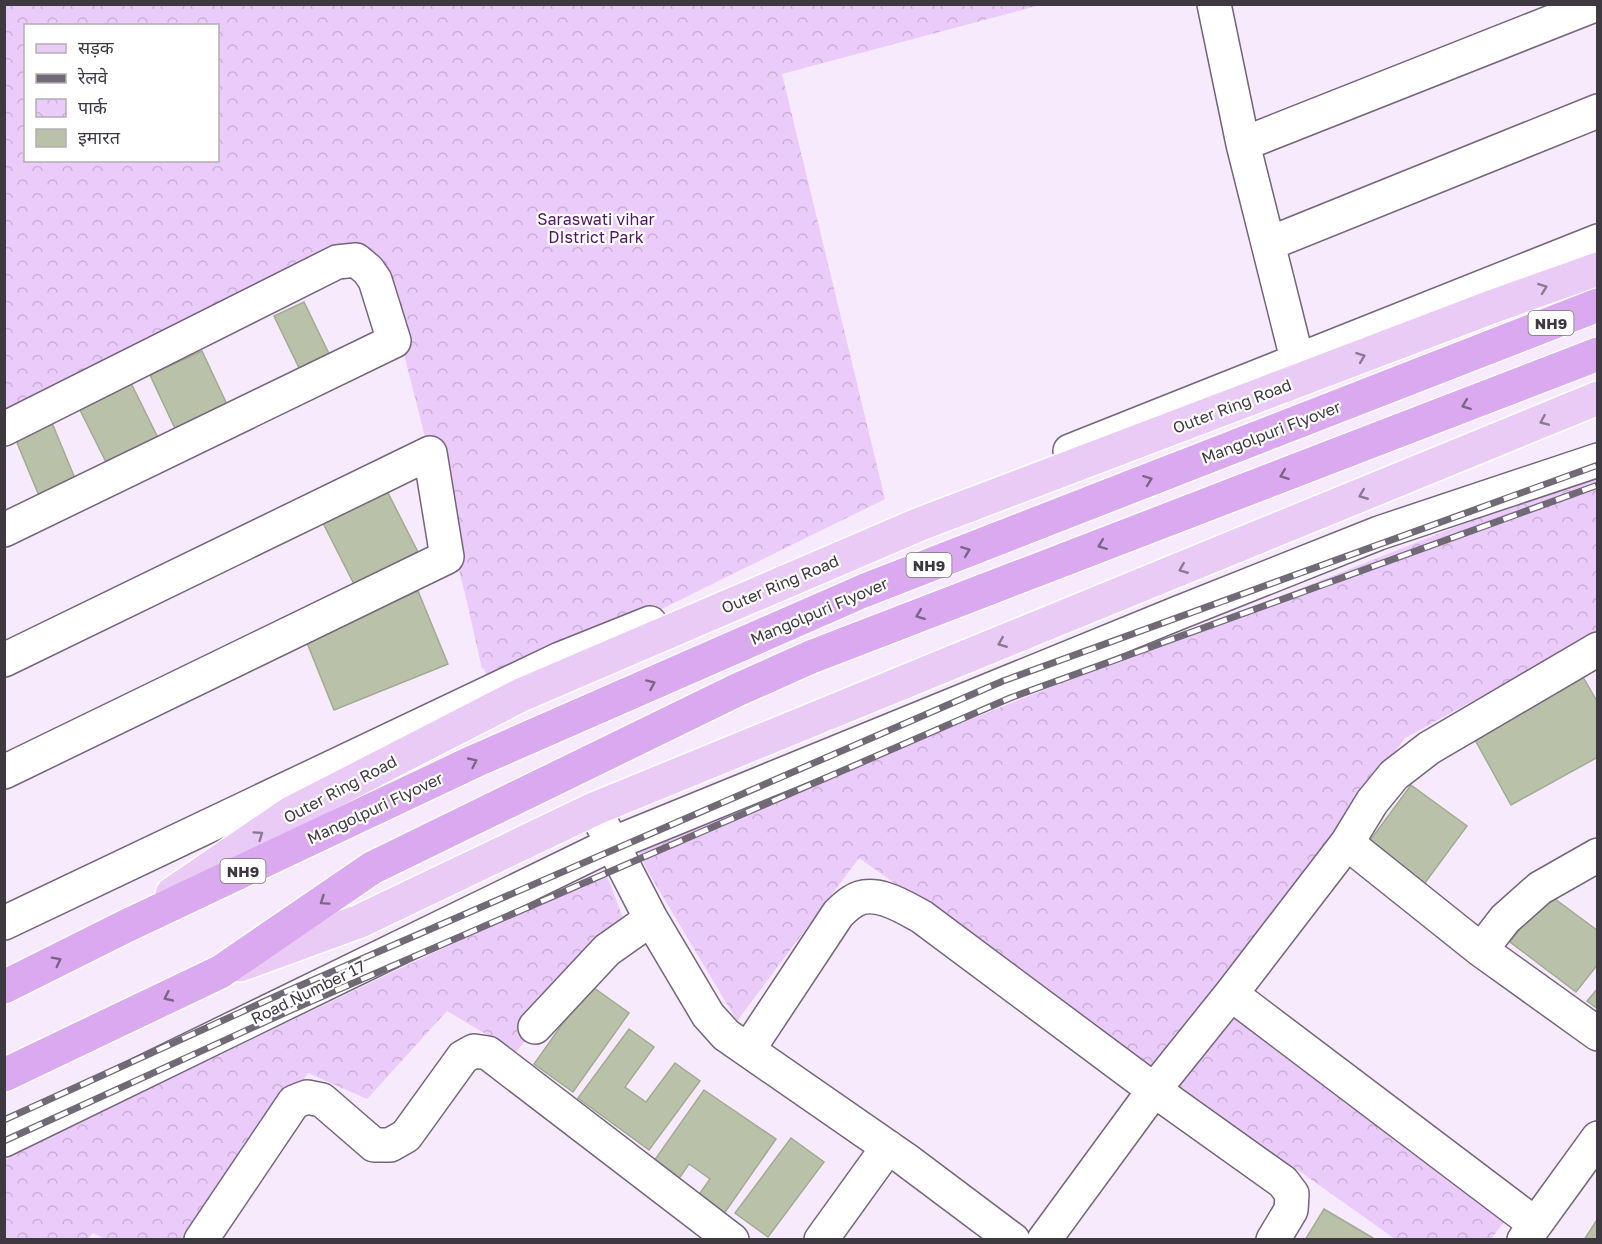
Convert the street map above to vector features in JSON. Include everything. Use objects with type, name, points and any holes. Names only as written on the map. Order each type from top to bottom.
[{"type":"highway","name":"Mangolpuri Flyover","points":[[124,927],[486,756],[863,591],[1598,305]]},
{"type":"highway","points":[[4,1075],[220,972],[372,868],[737,690],[811,657],[1598,354]]},
{"type":"highway","name":"Outer Ring Road","points":[[4,987],[124,927]]},
{"type":"main road","name":"Outer Ring Road","points":[[124,927],[291,813],[521,695],[920,524],[1598,269]]},
{"type":"main road","points":[[220,972],[360,921],[594,809],[1598,398]]},
{"type":"street","points":[[1214,4],[1243,144],[1297,359]]},
{"type":"street","points":[[1243,144],[1597,4]]},
{"type":"street","points":[[1268,244],[1598,111]]},
{"type":"street","points":[[4,923],[560,659],[1297,359],[1598,241]]},
{"type":"street","points":[[4,429],[337,262],[356,260],[368,270],[375,280],[394,341],[4,530]]},
{"type":"street","points":[[4,660],[430,453],[447,557],[4,772]]},
{"type":"street","name":"Road Number 17","points":[[4,1140],[612,844],[1379,533],[1598,460]]},
{"type":"street","points":[[1044,1239],[1154,1090],[1347,843],[1372,802],[1394,776],[1429,748],[1598,649]]},
{"type":"street","points":[[594,809],[651,919],[708,1015],[726,1035],[888,1147],[1013,1239]]},
{"type":"street","points":[[1347,843],[1481,950],[1598,1034]]},
{"type":"street","points":[[1481,950],[1505,919],[1540,888],[1598,855]]},
{"type":"street","points":[[748,1050],[838,914],[854,900],[873,897],[894,901],[922,917],[1282,1182],[1292,1194],[1291,1210],[1273,1239]]},
{"type":"street","points":[[535,1027],[607,950],[651,919]]},
{"type":"street","points":[[1231,994],[1530,1232],[1598,1138]]},
{"type":"street","points":[[201,1239],[294,1102],[307,1097],[322,1100],[374,1145],[390,1146],[406,1136],[463,1057],[474,1051],[488,1053],[732,1239]]},
{"type":"street","points":[[821,1239],[888,1147]]},
{"type":"green space","name":"Saraswati vihar DIstrict Park","points":[[5,5],[1040,5],[782,74],[885,499],[491,693],[484,668],[482,669],[379,256],[5,420]]},
{"type":"green space","points":[[1597,471],[1597,633],[1405,738],[1212,1000],[1504,1222],[1491,1239],[1395,1239],[859,858],[737,1021],[638,851]]},
{"type":"green space","points":[[605,871],[635,949],[583,969],[516,1052],[447,1011],[367,1099],[308,1073],[183,1239],[105,1239],[93,1233],[88,1239],[5,1240],[5,1160],[106,1109]]},
{"type":"building","points":[[304,302],[332,360],[302,374],[274,316]]},
{"type":"building","points":[[202,351],[231,413],[179,437],[150,375]]},
{"type":"building","points":[[131,383],[161,444],[110,470],[79,408]]},
{"type":"building","points":[[50,418],[79,488],[42,503],[13,433]]},
{"type":"building","points":[[387,491],[421,558],[357,590],[323,523]]},
{"type":"building","points":[[418,591],[448,664],[334,710],[305,638]]},
{"type":"building","points":[[1583,677],[1598,703],[1598,757],[1511,805],[1474,738]]},
{"type":"building","points":[[1411,785],[1467,826],[1419,891],[1363,850]]},
{"type":"building","points":[[1547,893],[1598,931],[1598,964],[1576,992],[1510,942]]},
{"type":"building","points":[[590,985],[629,1013],[573,1092],[534,1064]]},
{"type":"building","points":[[1598,988],[1598,1009],[1587,1001]]},
{"type":"building","points":[[629,1029],[654,1047],[625,1087],[646,1102],[675,1063],[700,1081],[649,1150],[578,1098]]},
{"type":"building","points":[[704,1090],[776,1139],[721,1218],[695,1200],[710,1179],[689,1164],[674,1186],[649,1168]]},
{"type":"building","points":[[791,1138],[824,1162],[768,1237],[735,1213]]},
{"type":"building","points":[[1324,1209],[1373,1238],[1373,1240],[1305,1240]]},
{"type":"building","points":[[1598,1218],[1598,1240],[1584,1240]]},
{"type":"railway","points":[[4,1120],[283,993],[1003,681],[1598,465]]},
{"type":"railway","points":[[4,1141],[291,1010],[1010,698],[1598,485]]}]
